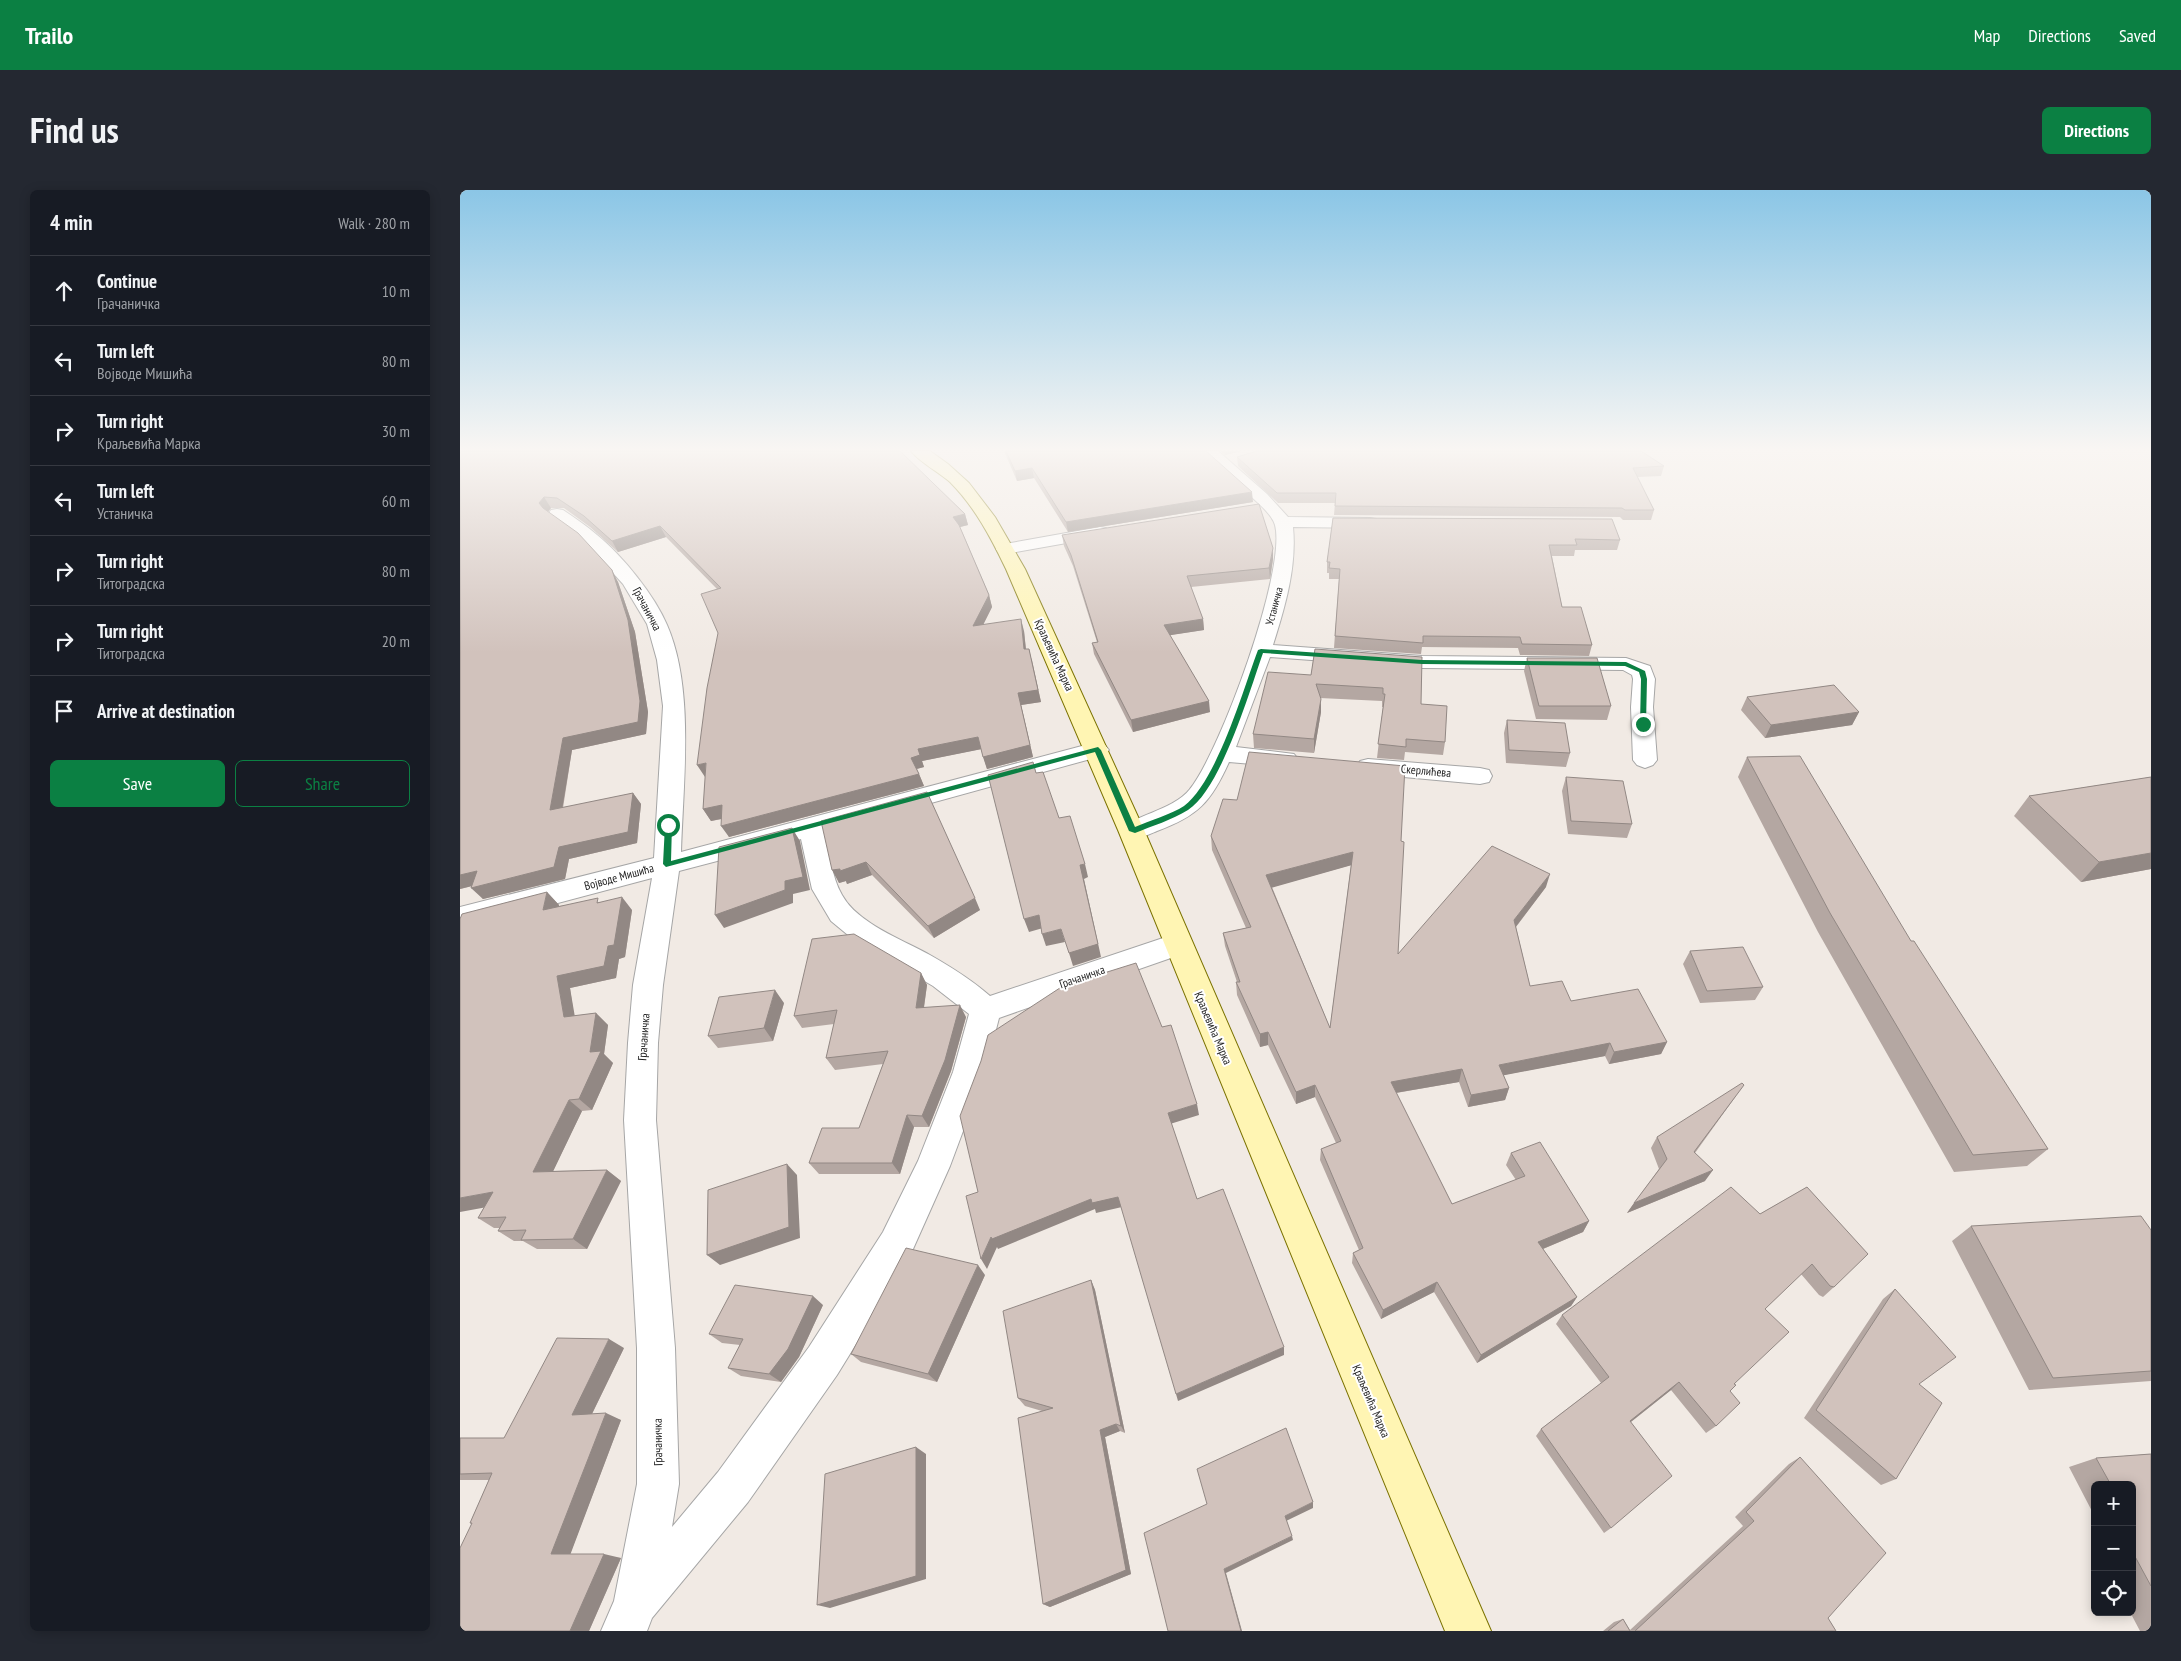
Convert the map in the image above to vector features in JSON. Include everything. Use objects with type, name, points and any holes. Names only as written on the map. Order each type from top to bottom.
[{"type":"main road","name":"Краљевића Марка","points":[[986,518],[1005,549],[1098,750],[1468,1631]]},
{"type":"street","name":"Грачаничка","points":[[562,518],[592,539],[631,581],[657,624],[668,660],[674,706],[666,864],[648,985],[643,1043],[640,1120],[656,1348],[658,1484],[630,1617]]},
{"type":"street","points":[[1277,518],[1284,522],[1391,523]]},
{"type":"street","name":"Устаничка","points":[[1133,831],[1187,807],[1208,783],[1222,754],[1277,603],[1287,548],[1288,536],[1284,522]]},
{"type":"street","points":[[1005,549],[1118,529]]},
{"type":"street","points":[[1261,650],[1422,662],[1626,664],[1642,671],[1644,679],[1642,707],[1645,760]]},
{"type":"street","name":"Војводе Мишића","points":[[460,918],[812,827],[1098,750]]},
{"type":"street","points":[[1222,754],[1310,762]]},
{"type":"street","name":"Скерлићева","points":[[1350,765],[1480,776]]},
{"type":"street","points":[[812,827],[822,878],[836,907],[862,931],[937,973],[969,994],[986,1010]]},
{"type":"street","name":"Грачаничка","points":[[630,1617],[733,1486],[823,1361],[896,1245],[936,1158],[969,1072],[986,1010],[1178,944]]},
{"type":"building","points":[[460,518],[557,518],[578,533],[612,570],[628,620],[640,701],[638,722],[563,738],[550,810],[633,793],[628,832],[559,847],[554,867],[471,888],[477,871],[460,875]]},
{"type":"building","points":[[587,518],[954,518],[959,525],[989,595],[973,626],[1021,619],[1024,649],[1029,649],[1038,690],[1018,693],[1030,745],[983,757],[978,737],[918,749],[920,755],[911,758],[919,774],[721,826],[722,805],[703,809],[706,763],[697,765],[707,688],[718,633],[701,594],[721,588],[660,526],[612,541]]},
{"type":"building","points":[[1064,518],[1089,518],[1066,522]]},
{"type":"building","points":[[1168,518],[1264,518],[1273,548],[1269,568],[1187,576],[1203,619],[1164,625],[1209,701],[1131,720],[1092,643],[1098,642],[1071,555],[1062,535]]},
{"type":"building","points":[[1333,518],[1612,519],[1620,540],[1575,539],[1577,545],[1549,545],[1562,607],[1581,607],[1592,645],[1522,644],[1520,637],[1423,636],[1423,643],[1335,636],[1340,569],[1329,568],[1330,562],[1327,562]]},
{"type":"building","points":[[1315,649],[1422,657],[1421,704],[1447,706],[1445,742],[1406,739],[1406,747],[1378,744],[1385,694],[1383,694],[1383,688],[1316,684],[1321,699],[1314,739],[1253,734],[1268,672],[1311,675]]},
{"type":"building","points":[[1527,658],[1597,658],[1611,706],[1539,706]]},
{"type":"building","points":[[1834,685],[1859,712],[1771,725],[1747,697]]},
{"type":"building","points":[[1507,720],[1565,723],[1570,753],[1509,750]]},
{"type":"building","points":[[1249,752],[1405,766],[1401,841],[1404,842],[1398,954],[1492,846],[1550,874],[1514,920],[1530,986],[1562,981],[1571,1001],[1638,989],[1667,1042],[1614,1052],[1610,1043],[1499,1065],[1509,1088],[1471,1095],[1462,1069],[1391,1082],[1452,1204],[1525,1176],[1511,1153],[1540,1142],[1589,1221],[1538,1242],[1577,1297],[1481,1355],[1437,1282],[1383,1310],[1353,1253],[1363,1248],[1321,1149],[1341,1141],[1315,1085],[1296,1092],[1268,1032],[1260,1034],[1236,982],[1240,982],[1223,933],[1251,927],[1211,836],[1223,799],[1237,800]],"holes":[[[1353,852],[1330,1028],[1266,875]]]},
{"type":"building","points":[[1800,756],[1911,941],[1914,941],[2048,1149],[1973,1155],[1830,913],[1747,757]]},
{"type":"building","points":[[1033,762],[1036,773],[1043,772],[1059,818],[1070,816],[1085,864],[1080,865],[1098,944],[1069,953],[1061,929],[1042,934],[1039,915],[1024,919],[988,775]]},
{"type":"building","points":[[1566,777],[1623,781],[1632,824],[1571,821]]},
{"type":"building","points":[[2151,777],[2151,853],[2099,862],[2029,796]]},
{"type":"building","points":[[927,792],[975,898],[928,926],[866,862],[840,871],[840,869],[832,870],[821,821]]},
{"type":"building","points":[[792,828],[803,877],[785,881],[785,890],[715,915],[719,847]]},
{"type":"building","points":[[547,892],[543,910],[598,898],[597,903],[622,897],[614,945],[608,946],[604,966],[557,976],[564,1017],[596,1013],[590,1052],[601,1051],[579,1099],[569,1100],[533,1172],[607,1170],[573,1239],[521,1240],[526,1230],[498,1231],[506,1217],[478,1218],[493,1192],[460,1198],[460,919],[462,914]]},
{"type":"building","points":[[854,934],[921,973],[916,1008],[960,1005],[945,1060],[922,1116],[907,1115],[892,1163],[809,1163],[822,1128],[859,1128],[888,1051],[826,1058],[837,1010],[794,1016],[812,939]]},
{"type":"building","points":[[1743,947],[1763,987],[1707,991],[1690,951]]},
{"type":"building","points":[[1136,963],[1162,1027],[1171,1025],[1197,1104],[1168,1113],[1197,1199],[1223,1189],[1284,1347],[1176,1394],[1118,1197],[1092,1203],[1091,1199],[992,1239],[991,1237],[981,1259],[966,1196],[978,1192],[960,1116],[981,1061],[988,1035],[1069,982],[1103,970],[1104,973]]},
{"type":"building","points":[[775,990],[764,1028],[708,1036],[719,997]]},
{"type":"building","points":[[1742,1083],[1744,1085],[1694,1152],[1713,1170],[1634,1203],[1667,1159],[1657,1137]]},
{"type":"building","points":[[787,1164],[789,1227],[707,1255],[708,1190]]},
{"type":"building","points":[[1731,1187],[1760,1214],[1807,1187],[1868,1254],[1834,1287],[1830,1286],[1812,1264],[1765,1309],[1789,1332],[1734,1384],[1736,1385],[1730,1391],[1740,1403],[1716,1426],[1679,1382],[1630,1421],[1672,1476],[1611,1528],[1541,1429],[1609,1377],[1562,1315]]},
{"type":"building","points":[[2141,1216],[2151,1230],[2151,1371],[2053,1378],[1971,1226]]},
{"type":"building","points":[[906,1248],[978,1265],[928,1374],[851,1354]]},
{"type":"building","points":[[1091,1280],[1121,1426],[1116,1424],[1100,1430],[1126,1570],[1043,1604],[1018,1418],[1053,1408],[1018,1398],[1003,1311]]},
{"type":"building","points":[[735,1285],[813,1296],[788,1349],[769,1374],[728,1368],[743,1339],[709,1334]]},
{"type":"building","points":[[1895,1289],[1956,1357],[1919,1384],[1942,1403],[1896,1479],[1816,1410]]},
{"type":"building","points":[[557,1338],[609,1339],[572,1415],[606,1413],[551,1554],[604,1554],[570,1631],[460,1631],[460,1548],[492,1473],[460,1474],[460,1438],[504,1438]]},
{"type":"building","points":[[1286,1428],[1313,1502],[1285,1516],[1292,1536],[1224,1569],[1241,1631],[1168,1631],[1144,1533],[1207,1504],[1197,1469]]},
{"type":"building","points":[[916,1447],[916,1576],[817,1605],[825,1474]]},
{"type":"building","points":[[2151,1454],[2151,1586],[2136,1558],[2136,1481],[2109,1481],[2096,1458]]},
{"type":"building","points":[[1800,1457],[1886,1553],[1828,1618],[1836,1631],[1635,1631],[1754,1521],[1746,1512]]},
{"type":"building","points":[[1623,1619],[1630,1631],[1608,1631]]},
{"type":"route","points":[[668,825],[666,864],[1098,750],[1133,831],[1187,807],[1198,797],[1208,783],[1222,754],[1261,650],[1422,662],[1592,662],[1626,664],[1642,671],[1644,679],[1643,724]]}]
